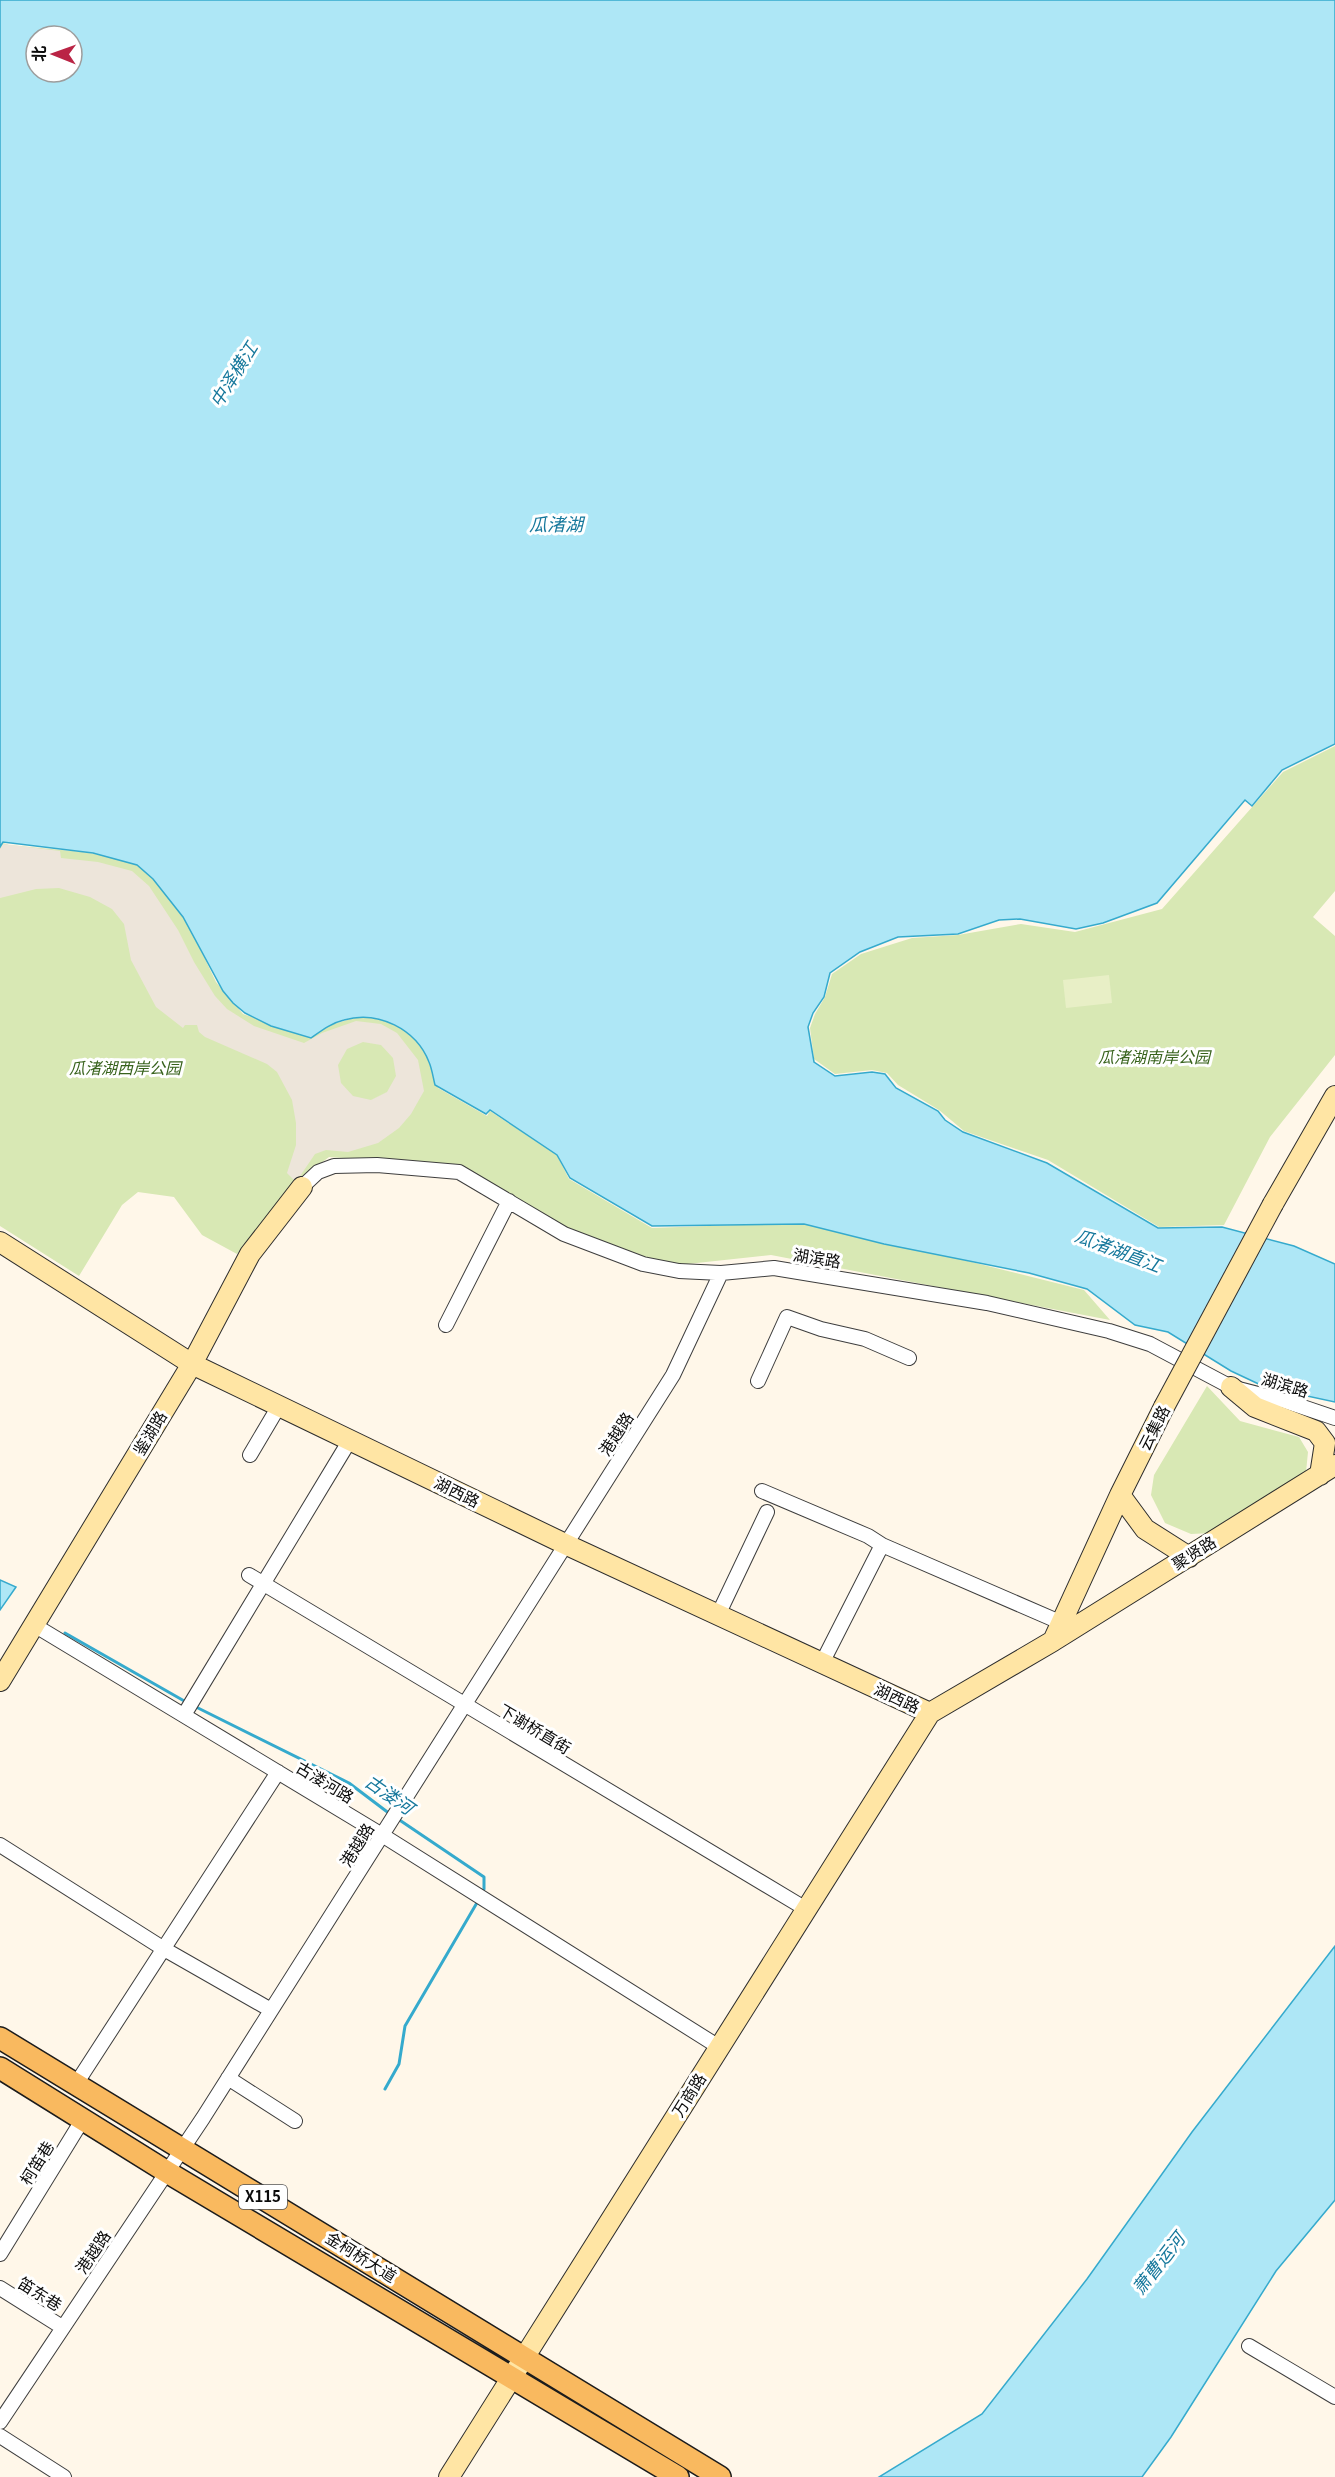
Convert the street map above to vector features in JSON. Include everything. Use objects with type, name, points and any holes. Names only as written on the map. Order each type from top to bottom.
[{"type":"main road","name":"金柯桥大道","points":[[0,2038],[720,2477]]},
{"type":"main road","name":"金柯桥大道","points":[[0,2068],[167,2172],[678,2477]]},
{"type":"street","name":"云集路","points":[[1053,1641],[1120,1495],[1164,1407],[1273,1204],[1335,1096]]},
{"type":"street","name":"湖滨路","points":[[302,1187],[318,1172],[334,1166],[377,1165],[459,1172],[564,1234],[643,1264],[679,1271],[721,1273],[774,1268],[987,1303],[1109,1331],[1150,1344],[1232,1387],[1285,1401],[1335,1418]]},
{"type":"street","name":"鉴湖路","points":[[0,1681],[192,1364],[250,1254],[302,1187]]},
{"type":"street","points":[[446,1326],[509,1201]]},
{"type":"street","name":"湖西路","points":[[0,1242],[192,1364],[565,1544],[930,1713]]},
{"type":"street","name":"港越路","points":[[0,2422],[183,2148],[674,1375],[721,1273]]},
{"type":"street","points":[[758,1381],[787,1317],[821,1329],[865,1339],[909,1358]]},
{"type":"street","points":[[1232,1387],[1255,1407],[1316,1431],[1325,1443],[1328,1470]]},
{"type":"street","points":[[250,1455],[279,1406]]},
{"type":"street","points":[[189,1708],[350,1440]]},
{"type":"street","name":"聚贤路","points":[[1053,1641],[1328,1470]]},
{"type":"street","points":[[762,1491],[1062,1623]]},
{"type":"street","points":[[1120,1495],[1145,1528],[1189,1557]]},
{"type":"street","points":[[718,1615],[767,1512]]},
{"type":"street","points":[[822,1663],[882,1545]]},
{"type":"street","name":"下谢桥直街","points":[[249,1575],[806,1909]]},
{"type":"street","name":"古溇河路","points":[[34,1625],[189,1708],[278,1772],[719,2047]]},
{"type":"street","points":[[930,1713],[1053,1641]]},
{"type":"street","name":"万商路","points":[[449,2477],[930,1713]]},
{"type":"street","points":[[76,2084],[278,1772]]},
{"type":"street","points":[[0,1845],[164,1948],[271,2010]]},
{"type":"street","points":[[228,2078],[295,2121]]},
{"type":"street","name":"柯笛巷","points":[[0,2254],[82,2119]]},
{"type":"street","name":"笛东巷","points":[[0,2288],[62,2327]]},
{"type":"street","points":[[1250,2346],[1335,2397]]},
{"type":"street","points":[[0,2436],[64,2477]]},
{"type":"green space","name":"瓜渚湖南岸公园","points":[[1335,746],[1335,891],[1313,917],[1335,936],[1335,1055],[1270,1137],[1224,1225],[1159,1227],[1048,1160],[964,1131],[939,1110],[898,1085],[887,1073],[872,1070],[835,1074],[814,1059],[810,1028],[825,997],[832,974],[861,954],[912,938],[958,935],[1021,924],[1075,932],[1162,909],[1283,772]]},
{"type":"green space","name":"瓜渚湖西岸公园","points":[[0,842],[142,862],[184,915],[216,982],[243,1014],[308,1037],[327,1026],[361,1016],[400,1024],[427,1051],[438,1088],[487,1116],[490,1111],[557,1155],[569,1179],[652,1228],[792,1223],[823,1225],[1084,1290],[1110,1320],[771,1255],[678,1265],[629,1256],[566,1229],[460,1166],[329,1157],[312,1170],[237,1254],[202,1235],[174,1197],[138,1192],[122,1205],[79,1276],[0,1226]]},
{"type":"green space","points":[[1109,975],[1112,1003],[1066,1008],[1063,980]]},
{"type":"green space","points":[[1207,1386],[1240,1421],[1299,1437],[1308,1452],[1306,1472],[1212,1533],[1191,1534],[1165,1523],[1151,1495],[1154,1475]]},
{"type":"shaded area","points":[[3,844],[60,851],[61,858],[98,862],[132,871],[149,886],[178,930],[215,996],[227,1009],[254,1026],[304,1043],[322,1033],[356,1021],[381,1024],[397,1033],[418,1060],[424,1091],[411,1114],[399,1128],[378,1143],[348,1152],[326,1150],[315,1154],[296,1182],[287,1173],[296,1145],[296,1123],[292,1100],[277,1072],[267,1064],[205,1037],[199,1032],[197,1025],[185,1025],[183,1028],[156,1007],[131,960],[124,924],[112,909],[90,897],[59,888],[36,889],[0,898],[0,849]],"holes":[[[363,1042],[381,1045],[393,1058],[396,1076],[387,1092],[371,1100],[353,1096],[341,1083],[338,1065],[347,1049]]]},
{"type":"water","name":"瓜渚湖","points":[[0,0],[1335,0],[1335,744],[1282,770],[1252,806],[1245,800],[1157,903],[1103,923],[1076,929],[1020,919],[999,920],[958,934],[898,937],[860,952],[830,973],[824,997],[813,1013],[808,1027],[814,1062],[835,1076],[872,1072],[885,1074],[896,1088],[938,1111],[945,1120],[963,1132],[1047,1163],[1158,1228],[1222,1227],[1294,1246],[1335,1264],[1335,1402],[1265,1387],[1231,1371],[1168,1332],[1135,1325],[1087,1289],[1029,1273],[884,1244],[804,1224],[652,1226],[570,1178],[557,1155],[490,1110],[486,1114],[435,1085],[423,1050],[415,1040],[394,1025],[370,1018],[344,1020],[311,1038],[271,1026],[245,1013],[223,991],[183,917],[153,879],[137,865],[93,853],[3,842],[0,847]]},
{"type":"water","points":[[0,1580],[16,1587],[0,1610]]},
{"type":"water","name":"萧曹运河","points":[[1335,1946],[1335,2200],[1276,2271],[1171,2437],[1142,2477],[879,2477],[982,2414],[1087,2279],[1192,2132]]},
{"type":"waterway","name":"古溇河","points":[[65,1633],[186,1702]]},
{"type":"waterway","name":"古溇河","points":[[194,1706],[349,1783],[390,1814]]},
{"type":"waterway","name":"古溇河","points":[[398,1819],[484,1877],[482,1893]]},
{"type":"waterway","name":"古溇河","points":[[385,2089],[399,2064],[405,2026],[478,1901]]},
{"type":"water label","name":"中泽横江","points":[[234,375]]},
{"type":"water label","name":"瓜渚湖直江","points":[[1118,1251]]}]
